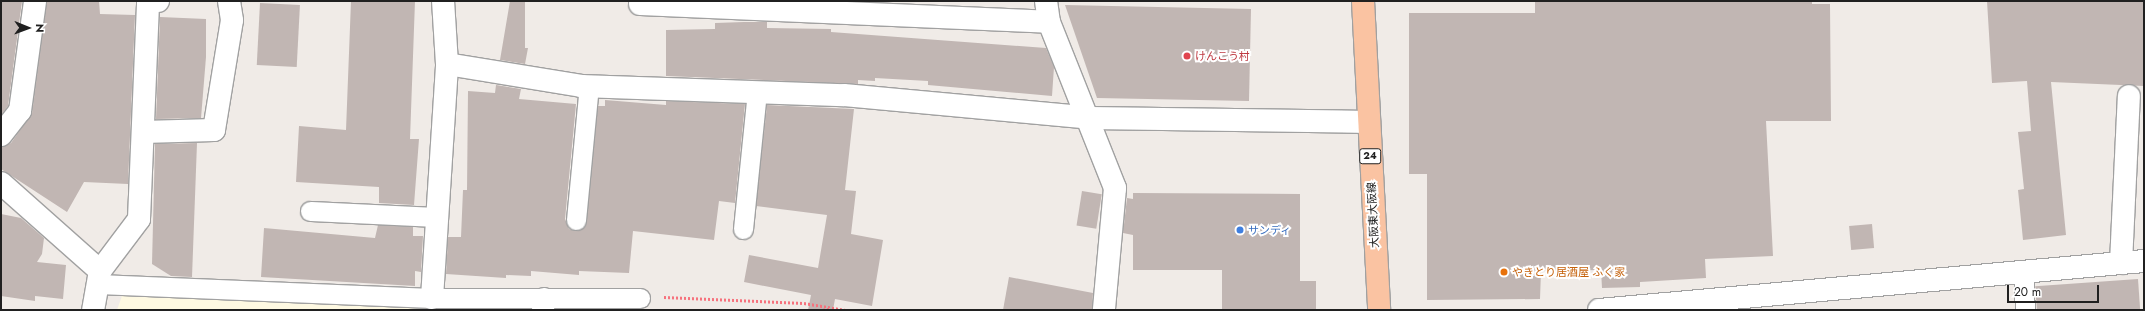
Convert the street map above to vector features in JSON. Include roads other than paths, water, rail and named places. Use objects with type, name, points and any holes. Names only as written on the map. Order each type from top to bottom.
[{"type":"main road","name":"大阪東大阪線","points":[[1363,1],[1368,122],[1379,310]]},
{"type":"street","points":[[1,135],[20,111],[35,1]]},
{"type":"street","points":[[93,310],[99,277],[139,219],[148,2],[158,1]]},
{"type":"street","points":[[143,132],[214,130],[232,20],[229,1]]},
{"type":"street","points":[[432,298],[447,64],[443,1]]},
{"type":"street","points":[[1046,1],[1049,22],[1090,118],[1115,188],[1104,310]]},
{"type":"street","points":[[640,4],[1049,22]]},
{"type":"street","points":[[447,64],[589,86],[844,95],[1090,118],[1368,122]]},
{"type":"street","points":[[2121,263],[2129,96]]},
{"type":"street","points":[[1,183],[99,277]]},
{"type":"street","points":[[1599,310],[2144,261]]},
{"type":"lane","points":[[576,220],[589,86]]},
{"type":"lane","points":[[743,229],[757,92]]},
{"type":"lane","points":[[310,211],[437,217]]},
{"type":"lane","points":[[2023,272],[2025,310]]},
{"type":"lane","points":[[99,277],[544,304],[640,298]]},
{"type":"place","name":"けんこう村","points":[[1187,56]]},
{"type":"place","name":"サンディ","points":[[1240,230]]},
{"type":"place","name":"やきとり居酒屋 ふく家","points":[[1504,272]]}]
